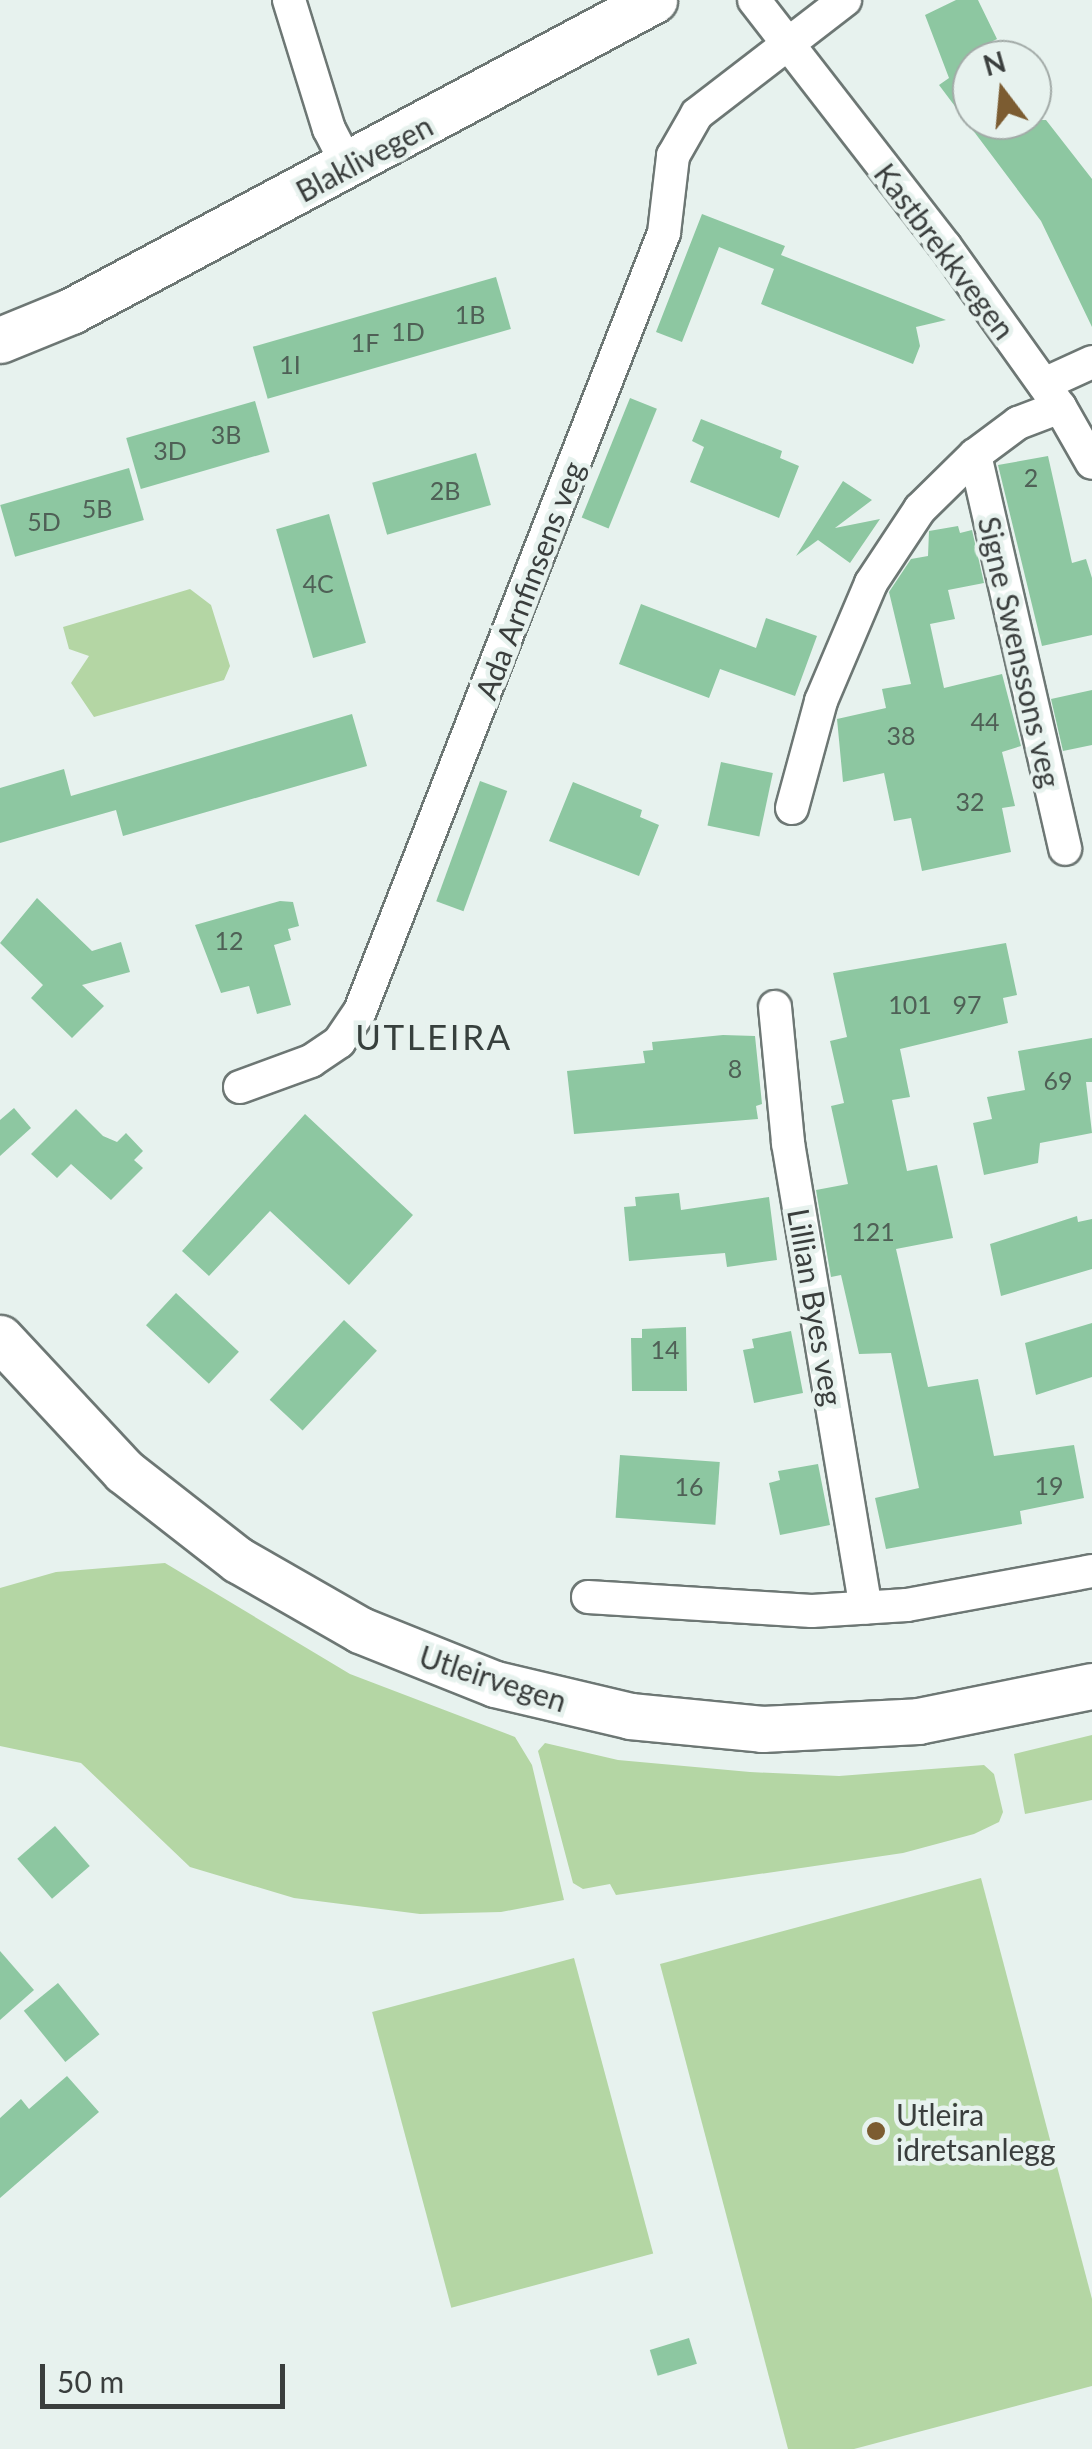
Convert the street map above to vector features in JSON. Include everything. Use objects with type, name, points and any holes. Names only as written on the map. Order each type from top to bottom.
[{"type":"main road","name":"Blaklivegen","points":[[0,340],[72,311],[654,0]]},
{"type":"main road","name":"Blaklivegen","points":[[0,362],[72,311]]},
{"type":"main road","name":"Utleirvegen","points":[[0,1338],[124,1471],[238,1560],[360,1630],[496,1684],[630,1716],[762,1728],[918,1721],[1092,1686]]},
{"type":"street","points":[[288,0],[329,129],[348,166]]},
{"type":"street","name":"Kastbrekkvegen","points":[[754,0],[786,48],[945,246],[1052,396],[1092,464]]},
{"type":"street","name":"Ada Arnfinsens veg","points":[[240,1087],[311,1061],[340,1042],[360,1011],[664,233],[673,156],[697,114],[845,0]]},
{"type":"street","name":"Signe Swenssons veg","points":[[792,808],[822,700],[871,584],[920,509],[975,455],[1092,362]]},
{"type":"street","name":"Signe Swenssons veg","points":[[975,455],[1065,849]]},
{"type":"street","name":"Lillian Byes veg","points":[[775,1006],[791,1162],[866,1607]]},
{"type":"street","points":[[588,1598],[753,1609],[866,1607],[1092,1571]]},
{"type":"green space","points":[[190,589],[211,605],[230,666],[224,680],[94,717],[71,683],[89,656],[69,649],[63,627]]},
{"type":"green space","points":[[165,1563],[350,1674],[515,1737],[532,1765],[564,1900],[501,1912],[420,1914],[294,1898],[190,1867],[81,1763],[0,1746],[0,1588],[56,1572]]},
{"type":"green space","points":[[1092,1735],[1092,1800],[1025,1814],[1014,1754]]},
{"type":"green space","points":[[545,1743],[618,1760],[750,1772],[839,1776],[984,1765],[994,1774],[1003,1812],[999,1822],[974,1834],[903,1853],[616,1895],[610,1884],[583,1889],[573,1883],[538,1751]]},
{"type":"green space","name":"Utleira idretsanlegg","points":[[981,1878],[1092,2299],[1092,2386],[854,2449],[788,2449],[660,1964]]},
{"type":"green space","points":[[574,1958],[653,2254],[451,2308],[372,2012]]},
{"type":"building","points":[[956,0],[978,0],[997,39],[952,40],[952,102],[939,85],[949,78],[925,15]]},
{"type":"building","points":[[1052,128],[1092,179],[1092,327],[1041,221],[980,140],[1052,140]]},
{"type":"building","points":[[702,214],[785,246],[781,255],[946,320],[916,327],[920,346],[913,364],[761,304],[774,269],[719,247],[682,342],[656,332]]},
{"type":"building","points":[[496,277],[511,329],[268,399],[253,347]]},
{"type":"building","points":[[630,398],[657,409],[609,528],[582,518]]},
{"type":"building","points":[[255,401],[270,452],[141,489],[126,438]]},
{"type":"building","points":[[701,419],[782,451],[780,458],[799,466],[779,518],[690,482],[704,447],[692,441]]},
{"type":"building","points":[[476,453],[491,505],[387,535],[372,483]]},
{"type":"building","points":[[1048,456],[1072,563],[1086,559],[1092,578],[1092,635],[1042,646],[998,465]]},
{"type":"building","points":[[129,468],[144,520],[15,557],[0,505]]},
{"type":"building","points":[[843,481],[872,500],[835,528],[880,519],[850,563],[818,540],[796,556]]},
{"type":"building","points":[[329,514],[366,643],[313,658],[276,529]]},
{"type":"building","points":[[958,526],[960,533],[972,530],[984,583],[948,590],[955,619],[930,624],[944,688],[1002,674],[1021,746],[1002,752],[1015,806],[1002,808],[1011,852],[922,871],[911,818],[894,821],[884,773],[843,782],[837,719],[886,708],[882,689],[911,684],[889,592],[911,559],[928,556],[929,531]]},
{"type":"building","points":[[641,604],[756,648],[766,618],[817,636],[795,696],[720,669],[709,698],[619,664]]},
{"type":"building","points":[[1092,690],[1092,745],[1063,751],[1051,699]]},
{"type":"building","points":[[352,714],[367,766],[123,836],[116,810],[0,843],[0,788],[64,769],[71,796]]},
{"type":"building","points":[[721,762],[773,773],[759,837],[707,826]]},
{"type":"building","points":[[480,781],[507,791],[463,911],[436,901]]},
{"type":"building","points":[[573,782],[642,810],[640,817],[659,825],[639,876],[549,841]]},
{"type":"building","points":[[37,898],[92,951],[121,942],[130,972],[82,985],[104,1006],[72,1038],[31,998],[43,985],[0,943]]},
{"type":"building","points":[[280,901],[293,902],[299,926],[288,929],[291,940],[274,945],[291,1005],[257,1014],[249,986],[221,993],[195,925]]},
{"type":"building","points":[[1006,943],[1017,995],[1003,998],[1008,1023],[900,1049],[910,1097],[892,1100],[907,1171],[937,1165],[953,1238],[896,1249],[928,1387],[978,1379],[994,1456],[1074,1445],[1084,1498],[1020,1511],[1022,1524],[886,1549],[875,1498],[919,1488],[891,1353],[859,1354],[841,1275],[831,1277],[816,1190],[848,1184],[831,1106],[844,1103],[830,1041],[847,1037],[833,973]]},
{"type":"building","points":[[755,1036],[762,1104],[756,1106],[758,1119],[574,1134],[567,1071],[645,1063],[643,1051],[653,1050],[652,1042]]},
{"type":"building","points":[[1092,1038],[1092,1082],[1086,1082],[1092,1133],[1040,1143],[1038,1163],[984,1175],[973,1123],[992,1119],[987,1097],[1025,1090],[1018,1051]]},
{"type":"building","points":[[14,1108],[31,1128],[0,1156],[0,1120]]},
{"type":"building","points":[[76,1109],[103,1136],[117,1142],[126,1133],[143,1151],[134,1160],[143,1168],[111,1200],[71,1164],[57,1178],[31,1154]]},
{"type":"building","points":[[305,1114],[413,1215],[349,1285],[270,1211],[209,1276],[182,1251]]},
{"type":"building","points":[[679,1193],[681,1210],[769,1197],[777,1260],[727,1267],[725,1253],[629,1261],[624,1207],[636,1206],[635,1197]]},
{"type":"building","points":[[1077,1216],[1078,1222],[1092,1219],[1092,1269],[1001,1296],[990,1244]]},
{"type":"building","points":[[176,1293],[239,1352],[209,1384],[146,1325]]},
{"type":"building","points":[[344,1320],[377,1351],[303,1430],[270,1400]]},
{"type":"building","points":[[1092,1323],[1092,1377],[1036,1395],[1025,1343]]},
{"type":"building","points":[[686,1327],[687,1391],[632,1391],[631,1338],[642,1338],[642,1329]]},
{"type":"building","points":[[791,1331],[803,1393],[754,1403],[743,1350],[754,1348],[752,1339]]},
{"type":"building","points":[[620,1455],[720,1462],[715,1525],[616,1518]]},
{"type":"building","points":[[818,1464],[830,1525],[780,1535],[769,1483],[780,1480],[778,1471]]},
{"type":"building","points":[[55,1826],[90,1866],[52,1899],[17,1859]]},
{"type":"building","points":[[0,1951],[34,1990],[0,2020]]},
{"type":"building","points":[[58,1983],[100,2034],[65,2062],[24,2011]]},
{"type":"building","points":[[67,2076],[99,2112],[0,2198],[0,2118],[21,2099],[29,2109]]},
{"type":"building","points":[[689,2338],[697,2364],[658,2376],[650,2350]]},
{"type":"place","name":"Utleira idretsanlegg","points":[[876,2131]]},
{"type":"district","name":"UTLEIRA","points":[[434,1036]]}]
